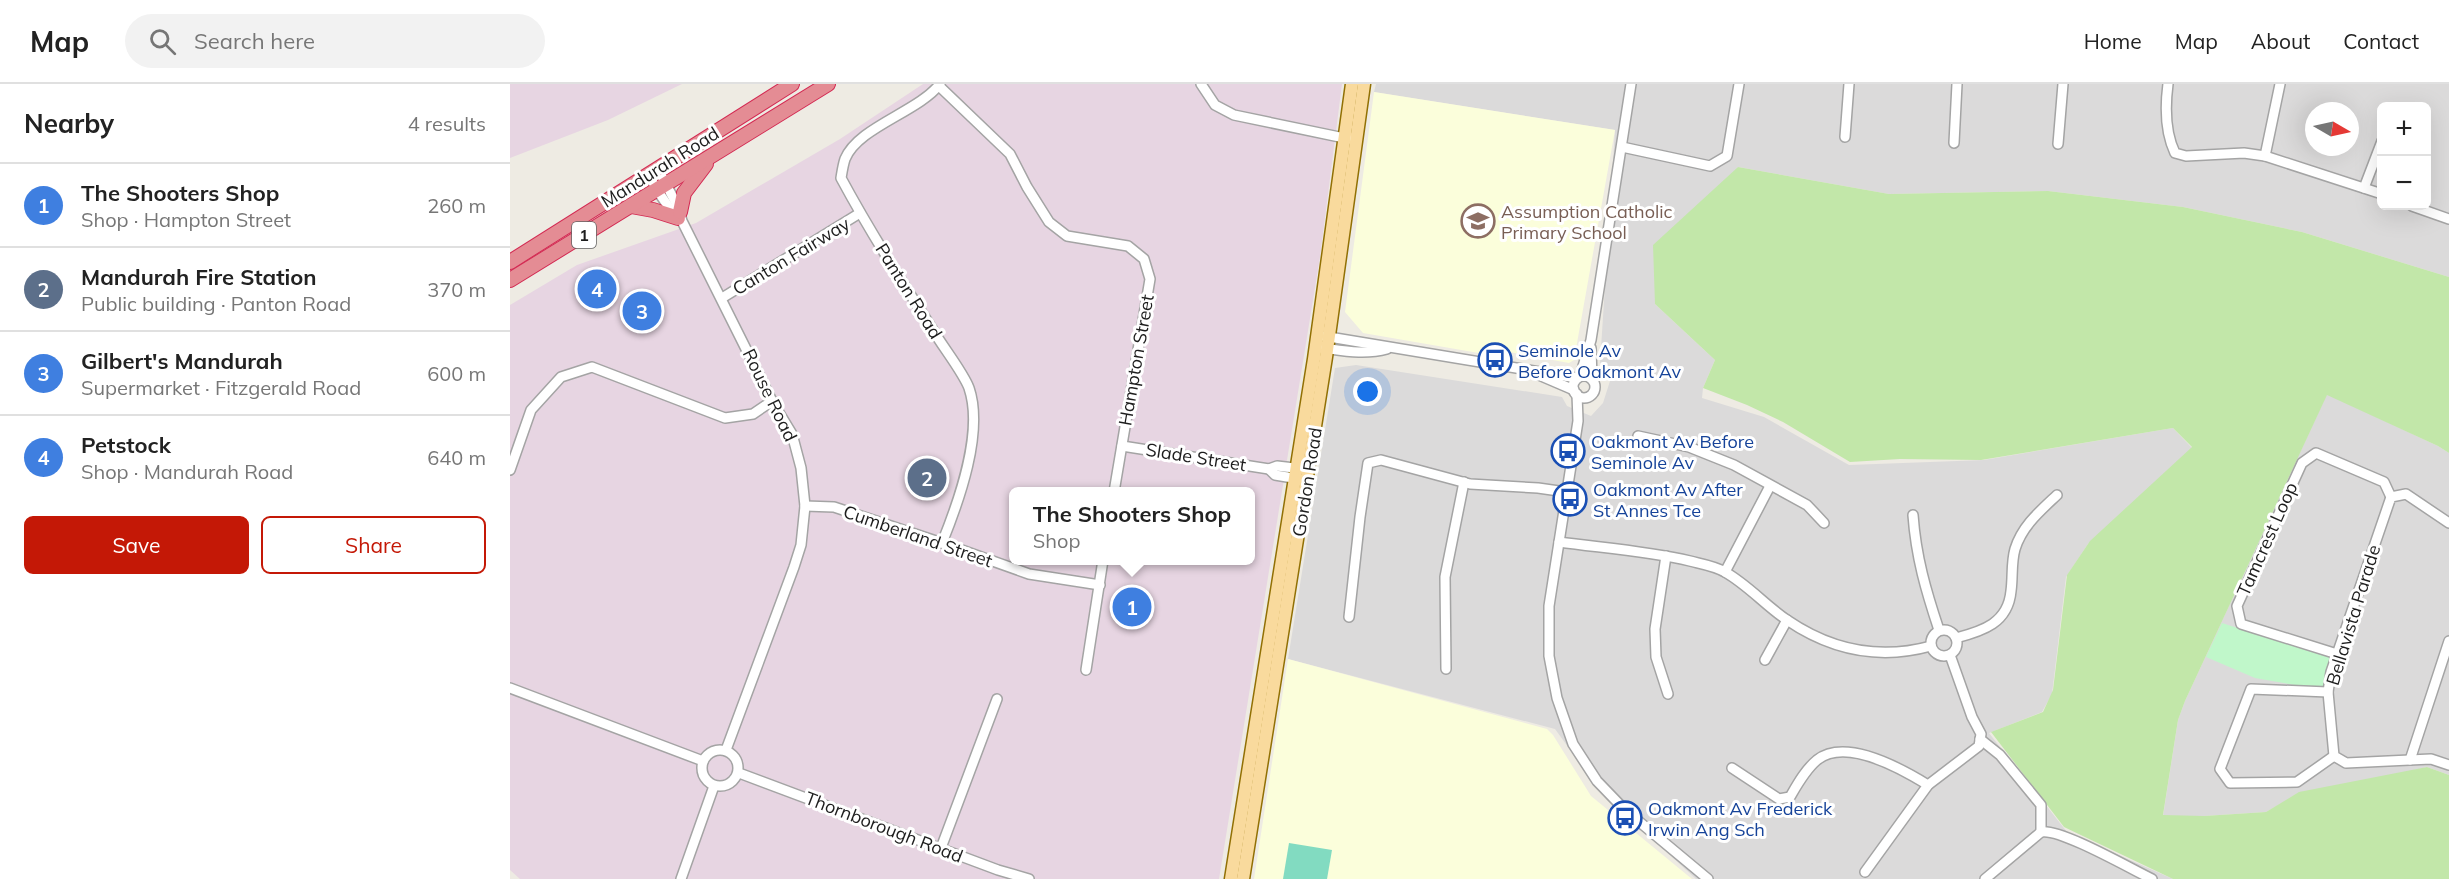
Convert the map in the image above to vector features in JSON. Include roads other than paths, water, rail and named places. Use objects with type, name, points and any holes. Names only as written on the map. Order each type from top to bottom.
[{"type":"highway","name":"Mandurah Road","points":[[510,261],[792,84]]},
{"type":"highway","name":"Mandurah Road","points":[[510,280],[828,84]]},
{"type":"highway","points":[[631,206],[680,217],[684,193],[713,155]]},
{"type":"main road","name":"Gordon Road","points":[[1351,139],[1352,84]]},
{"type":"main road","name":"Gordon Road","points":[[1243,879],[1351,139],[1364,84]]},
{"type":"main road","name":"Gordon Road","points":[[1231,879],[1302,474]]},
{"type":"street","points":[[1201,84],[1215,105],[1234,115],[1351,139]]},
{"type":"street","points":[[1631,84],[1591,340],[1579,377],[1574,384],[1578,421],[1549,606],[1548,641],[1554,685],[1574,744],[1585,765],[1611,796],[1708,879]]},
{"type":"street","points":[[1622,147],[1710,166],[1727,156],[1739,84]]},
{"type":"street","points":[[1845,136],[1849,84]]},
{"type":"street","points":[[1954,143],[1957,84]]},
{"type":"street","points":[[2058,144],[2063,84]]},
{"type":"street","points":[[2168,84],[2166,112],[2169,140],[2175,153],[2186,156],[2244,153],[2265,156],[2377,192]]},
{"type":"street","points":[[2265,156],[2280,84]]},
{"type":"street","name":"Panton Road","points":[[939,85],[922,101],[877,128],[853,147],[845,159],[841,178],[860,213],[969,388],[974,426],[968,466],[956,508],[942,543]]},
{"type":"street","name":"Hampton Street","points":[[939,85],[1010,154],[1027,187],[1050,222],[1067,236],[1128,246],[1143,259],[1150,279],[1115,487]]},
{"type":"street","points":[[2364,188],[2377,154]]},
{"type":"street","name":"Rouse Road","points":[[653,172],[680,217],[772,401],[792,434],[801,468],[805,506],[801,545],[726,750]]},
{"type":"street","points":[[2423,210],[2449,219]]},
{"type":"street","name":"Canton Fairway","points":[[722,298],[860,213]]},
{"type":"street","points":[[1578,421],[1595,389],[1592,379],[1591,340]]},
{"type":"street","points":[[1323,342],[1389,348],[1579,377],[1586,376],[1592,379]]},
{"type":"street","points":[[510,470],[531,411],[561,377],[592,367],[725,418],[753,414],[772,401]]},
{"type":"street","points":[[1532,370],[1582,397],[1591,395]]},
{"type":"street","points":[[1638,436],[1689,447],[1734,465],[1807,506],[1824,523]]},
{"type":"street","name":"Slade Street","points":[[1122,446],[1269,469],[1275,475],[1302,474]]},
{"type":"street","name":"Tamcrest Loop","points":[[2337,654],[2241,624],[2237,606],[2302,463],[2316,453],[2384,482],[2391,497]]},
{"type":"street","points":[[1349,617],[1368,463],[1382,460],[1464,482],[1566,492]]},
{"type":"street","points":[[1446,669],[1445,577],[1464,482]]},
{"type":"street","points":[[1725,572],[1770,486]]},
{"type":"street","points":[[2391,497],[2406,494],[2449,523]]},
{"type":"street","points":[[1956,638],[1985,629],[1997,622],[2006,610],[2011,593],[2011,571],[2016,549],[2026,525],[2056,495]]},
{"type":"street","name":"Bellavista Parade","points":[[2334,756],[2328,693],[2331,672],[2391,497]]},
{"type":"street","name":"Cumberland Street","points":[[805,506],[834,507],[1029,574],[1100,585]]},
{"type":"street","points":[[1913,515],[1916,549],[1922,577],[1939,630]]},
{"type":"street","points":[[1559,542],[1666,556],[1709,566],[1725,572],[1787,620],[1823,640],[1861,652],[1899,653],[1931,646]]},
{"type":"street","points":[[1666,556],[1655,629],[1656,657],[1668,694]]},
{"type":"street","points":[[1086,670],[1103,565]]},
{"type":"street","points":[[1765,660],[1787,620]]},
{"type":"street","points":[[1939,630],[1951,631],[1956,638],[1956,648],[1950,655],[1938,655],[1931,646],[1932,636],[1939,630]]},
{"type":"street","points":[[2410,760],[2449,641]]},
{"type":"street","points":[[1865,872],[1928,785],[1979,746],[1981,734],[1972,717],[1950,655]]},
{"type":"street","points":[[510,688],[703,761]]},
{"type":"street","points":[[2328,693],[2251,689],[2220,768],[2230,783],[2297,782],[2334,756],[2346,763],[2431,759],[2449,765]]},
{"type":"street","points":[[941,848],[997,699]]},
{"type":"street","points":[[1980,739],[2000,755],[2041,805],[2041,832]]},
{"type":"street","points":[[726,750],[734,755],[739,763],[739,773],[729,785],[714,786],[703,776],[703,761],[712,751],[726,750]]},
{"type":"street","points":[[1732,768],[1779,799],[1790,797],[1803,775],[1818,759],[1834,753],[1855,754],[1883,760],[1928,785]]},
{"type":"street","name":"Thornborough Road","points":[[739,773],[1029,879]]},
{"type":"street","points":[[681,879],[714,786]]},
{"type":"street","points":[[1985,879],[2041,832],[2051,831],[2152,879]]},
{"type":"place","name":"Assumption Catholic Primary School","points":[[1478,221]]},
{"type":"place","name":"Petstock","points":[[597,289]]},
{"type":"place","name":"Gilbert's Mandurah","points":[[642,311]]},
{"type":"place","name":"Seminole Av Before Oakmont Av","points":[[1495,360]]},
{"type":"place","name":"Oakmont Av Before Seminole Av","points":[[1568,451]]},
{"type":"place","name":"Mandurah Fire Station","points":[[927,478]]},
{"type":"place","name":"Oakmont Av After St Annes Tce","points":[[1570,499]]},
{"type":"place","name":"The Shooters Shop","points":[[1132,607]]},
{"type":"place","name":"Oakmont Av Frederick Irwin Ang Sch","points":[[1625,818]]}]
